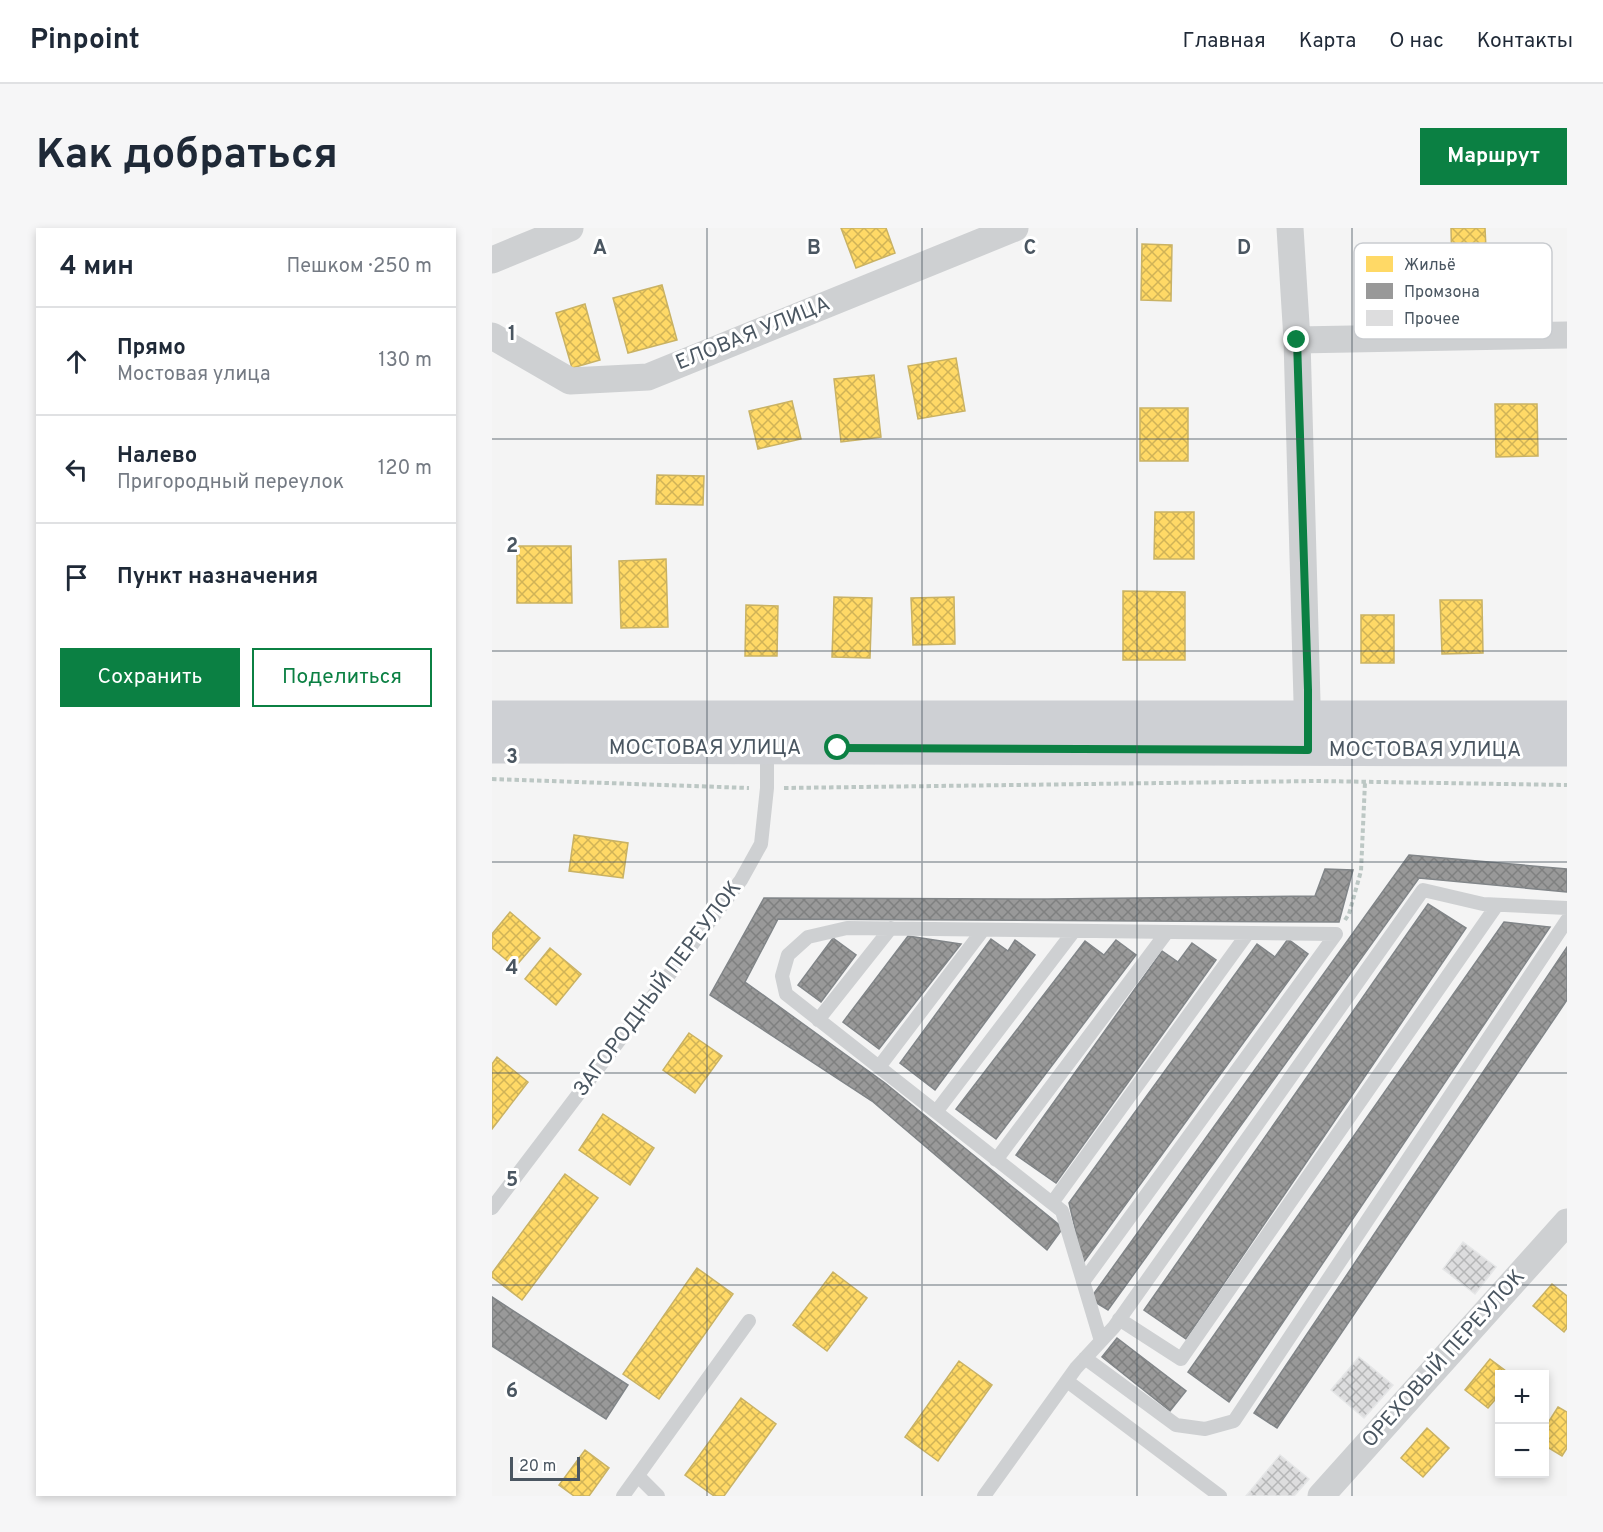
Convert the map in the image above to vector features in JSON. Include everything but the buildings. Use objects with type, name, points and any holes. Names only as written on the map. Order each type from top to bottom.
[{"type":"main road","name":"МОСТОВАЯ УЛИЦА","points":[[492,717],[1567,717]]},
{"type":"main road","name":"МОСТОВАЯ УЛИЦА","points":[[492,747],[1567,750]]},
{"type":"street","points":[[492,260],[570,228]]},
{"type":"street","name":"ЕЛОВАЯ УЛИЦА","points":[[492,336],[570,381],[648,377],[1015,228]]},
{"type":"street","points":[[1290,228],[1297,340],[1308,750]]},
{"type":"street","points":[[1552,335],[1567,335]]},
{"type":"street","points":[[1297,340],[1354,339]]},
{"type":"street","name":"ОРЕХОВЫЙ ПЕРЕУЛОК","points":[[1321,1496],[1567,1222]]},
{"type":"lane","name":"ЗАГОРОДНЫЙ ПЕРЕУЛОК","points":[[492,1208],[741,880],[761,844],[767,788],[767,748]]},
{"type":"lane","points":[[984,1496],[1066,1382],[1119,1319],[1423,890],[1483,904],[1567,908]]},
{"type":"lane","points":[[1119,1319],[1181,1359],[1497,905]]},
{"type":"lane","points":[[1085,1358],[1176,1425],[1204,1429],[1234,1421],[1567,920]]},
{"type":"lane","points":[[1101,1341],[1062,1211],[786,994],[782,976],[788,955],[808,938],[848,928],[1336,934]]},
{"type":"lane","points":[[818,1020],[891,928]]},
{"type":"lane","points":[[879,1067],[983,930]]},
{"type":"lane","points":[[936,1112],[1074,931]]},
{"type":"lane","points":[[996,1160],[1167,932]]},
{"type":"lane","points":[[1052,1203],[1248,933]]},
{"type":"lane","points":[[1083,1282],[1336,934]]},
{"type":"lane","points":[[623,1496],[749,1321]]},
{"type":"lane","points":[[1066,1382],[1220,1496]]},
{"type":"lane","points":[[638,1476],[658,1496]]},
{"type":"path","points":[[492,779],[767,788],[1365,782],[1567,785]]},
{"type":"path","points":[[1336,934],[1349,914],[1361,871],[1365,782]]},
{"type":"route","points":[[838,748],[1308,750],[1297,340]]}]
